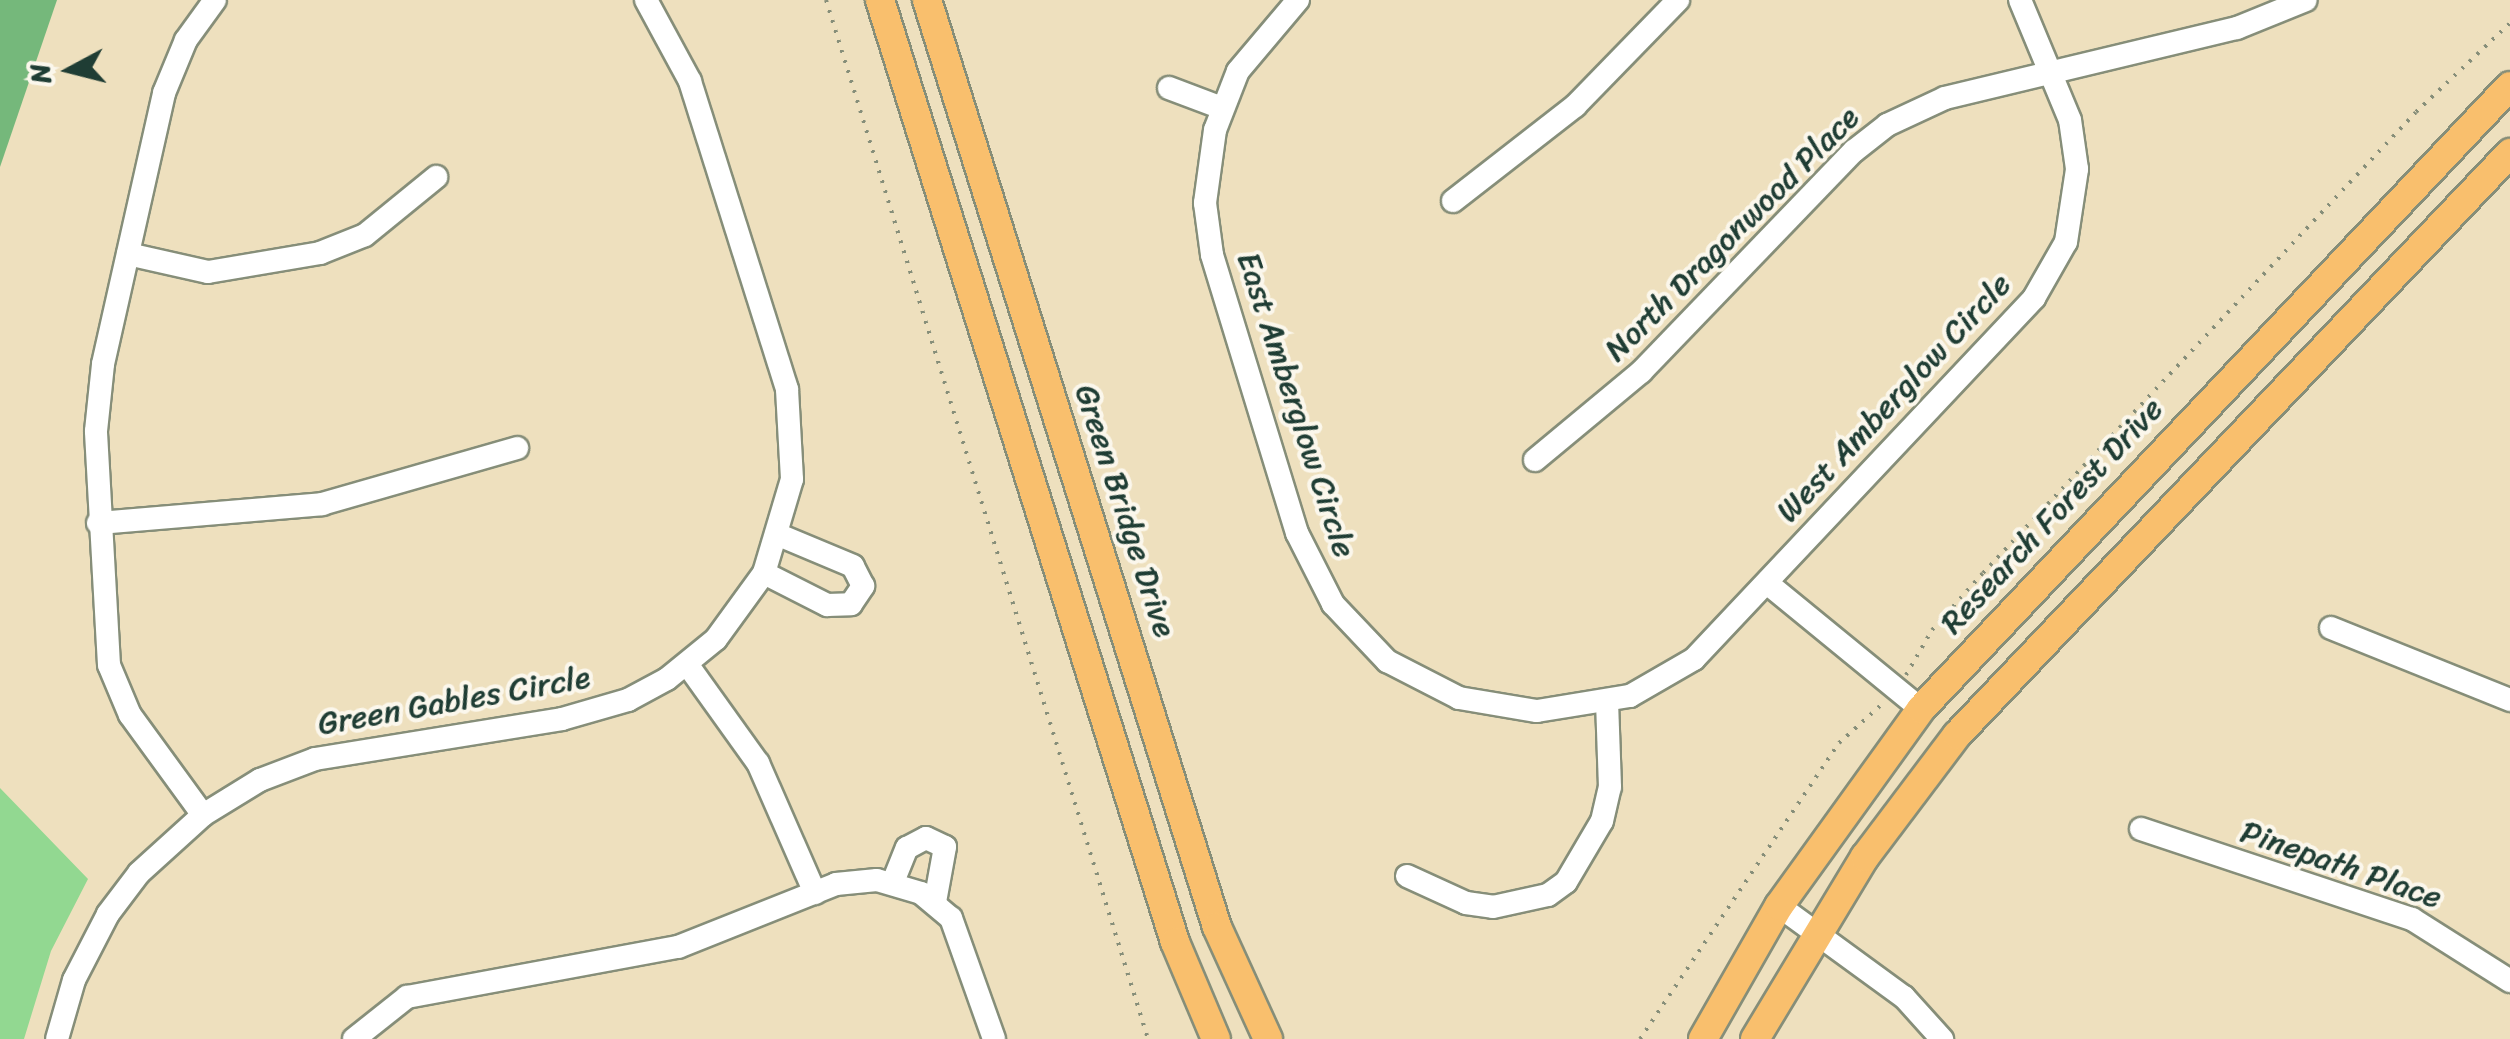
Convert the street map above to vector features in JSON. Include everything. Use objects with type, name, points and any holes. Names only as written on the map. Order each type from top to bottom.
[{"type":"main road","points":[[880,0],[1175,942],[1216,1039]]},
{"type":"main road","name":"Green Bridge Drive","points":[[927,0],[1212,912],[1268,1039]]},
{"type":"main road","name":"Research Forest Drive","points":[[1703,1039],[1779,906],[1921,709],[2510,86]]},
{"type":"main road","points":[[1756,1039],[1816,932],[1864,857],[1958,735],[2510,154]]},
{"type":"street","points":[[202,815],[130,714],[109,665],[98,523],[100,389],[164,93],[186,40],[215,0]]},
{"type":"street","name":"Green Gables Circle","points":[[57,1039],[74,980],[108,914],[139,874],[202,815],[260,780],[316,758],[604,708],[687,664],[737,617],[764,573],[779,535],[792,479],[787,389],[690,81],[646,0]]},
{"type":"street","name":"East Amberglow Circle","points":[[1298,0],[1252,50],[1222,108],[1206,183],[1212,255],[1297,533],[1333,604],[1387,661],[1459,698],[1537,711],[1606,702]]},
{"type":"street","points":[[1454,201],[1575,106],[1678,0]]},
{"type":"street","name":"West Amberglow Circle","points":[[1606,702],[1652,686],[1694,660],[2034,298],[2057,262],[2074,214],[2078,169],[2070,120],[2020,0]]},
{"type":"street","name":"North Dragonwood Place","points":[[1534,460],[1641,372],[1854,151],[1888,125],[1944,98],[2256,22],[2306,0]]},
{"type":"street","points":[[1169,88],[1222,108]]},
{"type":"street","points":[[128,254],[208,272],[320,253],[365,235],[436,178]]},
{"type":"street","points":[[98,523],[220,518],[322,504],[516,448]]},
{"type":"street","points":[[764,573],[827,605],[851,604],[863,586],[853,566],[779,535]]},
{"type":"street","points":[[1767,583],[1921,709]]},
{"type":"street","points":[[2331,628],[2510,700]]},
{"type":"street","points":[[687,664],[758,763],[815,893]]},
{"type":"street","points":[[1407,876],[1466,903],[1493,907],[1548,896],[1566,882],[1602,821],[1610,787],[1606,702]]},
{"type":"street","name":"Pinepath Place","points":[[2141,828],[2412,919],[2510,981]]},
{"type":"street","points":[[893,882],[907,848],[926,838],[946,847],[935,902]]},
{"type":"street","points":[[354,1039],[407,996],[662,951],[857,880],[893,882],[935,902],[965,948],[994,1039]]},
{"type":"street","points":[[1779,906],[1904,997],[1942,1039]]},
{"type":"path","points":[[826,0],[1148,1039]]},
{"type":"path","points":[[1640,1039],[1838,742],[1898,690],[1932,630],[2416,112],[2510,23]]},
{"type":"green space","points":[[0,0],[57,0],[0,167]]},
{"type":"green space","points":[[0,788],[88,879],[51,951],[24,1039],[0,1039]]}]
